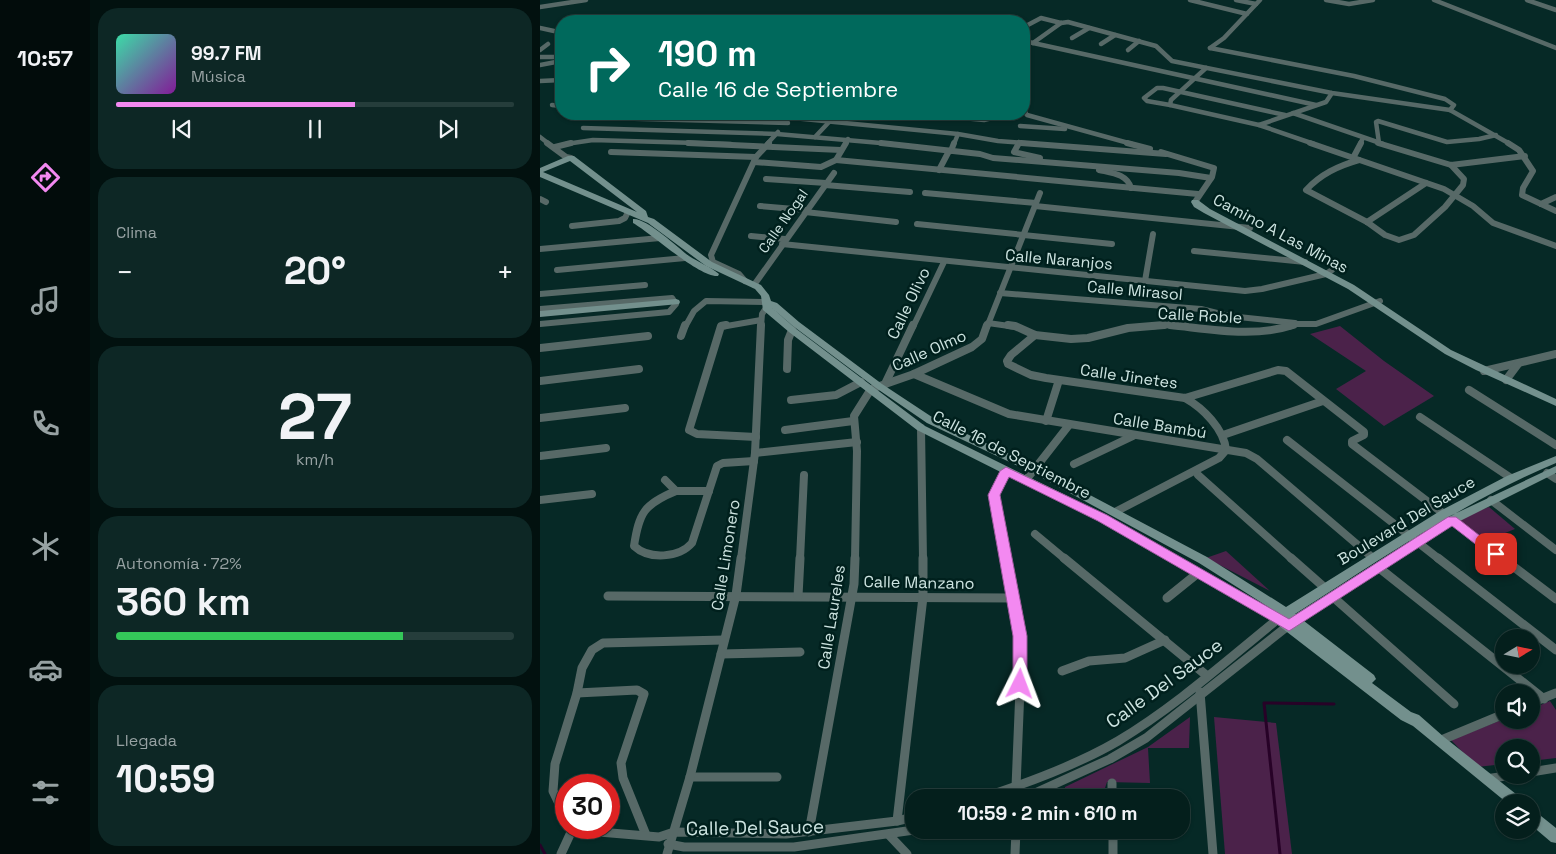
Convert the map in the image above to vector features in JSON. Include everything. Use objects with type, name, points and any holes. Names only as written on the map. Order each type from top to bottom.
[{"type":"main road","points":[[540,175],[569,160]]},
{"type":"main road","points":[[569,160],[626,208],[627,214]]},
{"type":"main road","points":[[569,160],[643,213],[641,220]]},
{"type":"main road","points":[[540,175],[656,225],[709,264],[745,281]]},
{"type":"main road","name":"Camino A Las Minas","points":[[1196,198],[1196,205],[1250,228],[1329,272],[1377,302],[1422,336],[1487,369],[1556,397]]},
{"type":"main road","name":"Camino A Las Minas","points":[[1211,211],[1305,262],[1329,272]]},
{"type":"main road","points":[[641,220],[685,258],[707,271],[724,278],[745,281]]},
{"type":"main road","name":"Calle 16 de Septiembre","points":[[745,281],[762,290],[767,305],[792,330],[860,382],[878,386],[921,428],[1102,518],[1198,573],[1288,619]]},
{"type":"main road","points":[[540,314],[676,304]]},
{"type":"main road","points":[[540,319],[676,304]]},
{"type":"main road","name":"Calle 16 de Septiembre","points":[[767,305],[774,305],[878,386],[931,421],[1035,470],[1203,560],[1288,619]]},
{"type":"main road","name":"Camino A Las Minas","points":[[1508,378],[1556,403]]},
{"type":"main road","name":"Boulevard Del Sauce","points":[[1288,619],[1511,478],[1556,459]]},
{"type":"main road","name":"Boulevard Del Sauce","points":[[1448,517],[1553,474]]},
{"type":"main road","points":[[1288,619],[1406,716],[1419,723],[1439,742],[1506,794]]},
{"type":"main road","points":[[1540,824],[1556,837]]},
{"type":"street","points":[[540,7],[586,0]]},
{"type":"street","points":[[1190,0],[1248,14]]},
{"type":"street","points":[[1236,0],[1258,2]]},
{"type":"street","points":[[1326,0],[1350,4],[1373,0]]},
{"type":"street","points":[[1434,0],[1556,48]]},
{"type":"street","points":[[1526,0],[1556,10]]},
{"type":"street","points":[[1258,2],[1224,38],[1210,48],[1354,76],[1444,99],[1454,105],[1450,110]]},
{"type":"street","points":[[1030,23],[1039,18],[1061,23],[1068,22],[1158,47],[1170,60],[1332,93],[1450,110],[1519,150],[1525,156],[1533,171],[1521,192],[1528,199],[1556,211]]},
{"type":"street","points":[[1032,43],[1061,23]]},
{"type":"street","points":[[540,28],[554,31]]},
{"type":"street","points":[[1072,38],[1089,28]]},
{"type":"street","points":[[1101,44],[1115,35]]},
{"type":"street","points":[[1128,50],[1139,41]]},
{"type":"street","points":[[540,42],[548,44],[540,49]]},
{"type":"street","points":[[1032,43],[1316,106]]},
{"type":"street","points":[[540,57],[555,61]]},
{"type":"street","points":[[540,66],[555,62]]},
{"type":"street","points":[[1170,105],[1171,100],[1206,68]]},
{"type":"street","points":[[540,81],[555,80]]},
{"type":"street","points":[[1285,115],[1159,88],[1144,98],[1147,101],[1259,125],[1444,189],[1473,206],[1493,223],[1556,246]]},
{"type":"street","points":[[1259,125],[1326,102],[1332,93]]},
{"type":"street","points":[[1293,113],[1363,138],[1451,165],[1525,156]]},
{"type":"street","points":[[611,152],[755,160],[816,168],[836,160],[1131,188],[1196,198],[1214,172],[1214,168],[1030,114]]},
{"type":"street","points":[[1033,127],[1041,118]]},
{"type":"street","points":[[603,129],[614,122],[625,120]]},
{"type":"street","points":[[688,132],[704,120]]},
{"type":"street","points":[[745,281],[739,274],[710,259],[755,160],[765,145],[791,120]]},
{"type":"street","points":[[818,120],[958,134],[998,141],[1166,154]]},
{"type":"street","points":[[815,137],[830,121]]},
{"type":"street","points":[[1379,143],[1376,122],[1378,121],[1447,142],[1479,139],[1496,135]]},
{"type":"street","points":[[1020,126],[1077,129]]},
{"type":"street","points":[[583,128],[777,134],[848,139],[1001,158],[1179,173],[1211,178]]},
{"type":"street","points":[[630,141],[672,132]]},
{"type":"street","points":[[939,170],[958,134]]},
{"type":"street","points":[[540,137],[569,160]]},
{"type":"street","points":[[1363,138],[1356,159],[1332,169],[1306,190],[1367,222],[1388,237],[1397,240],[1414,235],[1445,207],[1463,185],[1464,180],[1451,165]]},
{"type":"street","points":[[836,160],[848,139]]},
{"type":"street","points":[[555,147],[586,141],[630,141],[765,145],[841,150]]},
{"type":"street","points":[[1014,152],[1019,142]]},
{"type":"street","points":[[1001,158],[1014,152],[1032,155],[1042,161]]},
{"type":"street","points":[[1176,157],[1179,173]]},
{"type":"street","points":[[1093,166],[1099,170],[1126,179],[1129,181],[1131,188]]},
{"type":"street","name":"Calle Nogal","points":[[754,285],[834,173]]},
{"type":"street","points":[[766,178],[910,192]]},
{"type":"street","points":[[1367,222],[1426,183]]},
{"type":"street","points":[[925,193],[1250,228]]},
{"type":"street","name":"Calle Olmo","points":[[878,386],[914,374],[977,344],[982,339],[1022,234],[1040,193]]},
{"type":"street","points":[[1541,204],[1556,197]]},
{"type":"street","points":[[760,206],[896,222]]},
{"type":"street","points":[[572,226],[616,222],[627,214]]},
{"type":"street","points":[[917,224],[1112,244]]},
{"type":"street","points":[[1145,281],[1154,234]]},
{"type":"street","name":"Calle Naranjos","points":[[751,236],[783,242],[944,262],[1250,291],[1329,272]]},
{"type":"street","points":[[540,249],[660,238]]},
{"type":"street","points":[[1194,251],[1305,262]]},
{"type":"street","points":[[557,270],[685,258]]},
{"type":"street","name":"Calle Olivo","points":[[878,386],[944,262]]},
{"type":"street","points":[[540,294],[645,285]]},
{"type":"street","name":"Calle Mirasol","points":[[1000,293],[1201,309],[1229,316],[1297,324]]},
{"type":"street","points":[[540,309],[672,298],[676,304],[669,312],[540,324]]},
{"type":"street","points":[[681,336],[689,317],[694,314],[700,304],[706,301],[767,305]]},
{"type":"street","name":"Calle Roble","points":[[988,323],[1015,326],[1035,335],[1078,339],[1128,328],[1167,325],[1252,332],[1281,329],[1297,324],[1316,324],[1377,302]]},
{"type":"street","name":"Calle Limonero","points":[[669,850],[690,777],[736,595],[756,437],[761,320],[767,305]]},
{"type":"street","points":[[756,437],[697,434],[691,432],[689,427],[720,327],[725,324],[761,320]]},
{"type":"street","points":[[787,369],[788,340],[792,330]]},
{"type":"street","name":"Calle Jinetes","points":[[1035,335],[1010,355],[1007,361],[1008,364],[1031,375],[1185,398],[1281,369],[1286,370],[1323,402]]},
{"type":"street","points":[[540,348],[648,336]]},
{"type":"street","points":[[1487,369],[1518,364],[1556,354]]},
{"type":"street","points":[[1508,378],[1518,364]]},
{"type":"street","points":[[540,381],[639,369]]},
{"type":"street","name":"Calle Bambú","points":[[914,374],[1009,414],[1246,453],[1258,459],[1376,563],[1544,698]]},
{"type":"street","name":"Calle Jinetes","points":[[1046,421],[1059,380]]},
{"type":"street","points":[[791,400],[836,395],[860,382]]},
{"type":"street","points":[[785,430],[853,421],[856,410],[878,386]]},
{"type":"street","points":[[1469,390],[1556,445]]},
{"type":"street","points":[[1115,512],[1219,458],[1226,450],[1222,435],[1194,403],[1185,398]]},
{"type":"street","points":[[1222,435],[1323,402],[1365,433],[1351,442],[1352,444],[1556,599]]},
{"type":"street","points":[[540,418],[625,408]]},
{"type":"street","points":[[1420,417],[1511,478]]},
{"type":"street","name":"Calle Laureles","points":[[809,832],[852,596],[856,559],[857,442],[853,421]]},
{"type":"street","points":[[1026,480],[1069,425]]},
{"type":"street","points":[[897,821],[923,597],[921,428]]},
{"type":"street","points":[[1074,464],[1134,435]]},
{"type":"street","points":[[1287,440],[1556,650]]},
{"type":"street","points":[[708,491],[676,491],[654,500],[642,510],[634,546],[641,552],[650,554],[685,551],[692,543],[708,491],[719,464],[857,442]]},
{"type":"street","points":[[540,456],[606,448]]},
{"type":"street","points":[[1006,471],[994,495],[1020,636],[1021,657],[1016,787]]},
{"type":"street","points":[[798,596],[804,475]]},
{"type":"street","points":[[1198,475],[1454,704]]},
{"type":"street","points":[[664,480],[676,491]]},
{"type":"street","points":[[540,500],[592,494]]},
{"type":"street","points":[[1491,500],[1556,550]]},
{"type":"street","points":[[1035,534],[1206,675]]},
{"type":"street","points":[[1167,598],[1198,573]]},
{"type":"street","name":"Calle Manzano","points":[[608,596],[736,595],[1012,598]]},
{"type":"street","name":"Calle Del Sauce","points":[[1010,789],[1088,756],[1132,732],[1206,675],[1288,619]]},
{"type":"street","name":"Calle Del Sauce","points":[[1044,789],[1110,759],[1156,731],[1288,619]]},
{"type":"street","points":[[555,795],[553,791],[555,764],[577,693],[582,668],[592,650],[599,644],[724,640]]},
{"type":"street","points":[[1062,671],[1089,661],[1125,658],[1165,640]]},
{"type":"street","points":[[721,654],[800,652]]},
{"type":"street","points":[[1197,683],[1201,694],[1213,854]]},
{"type":"street","points":[[577,693],[637,690],[644,694],[621,763],[623,778],[646,835]]},
{"type":"street","points":[[1540,700],[1556,693]]},
{"type":"street","points":[[1439,742],[1468,727],[1495,717]]},
{"type":"street","points":[[1540,771],[1556,768]]},
{"type":"street","points":[[690,777],[776,777]]},
{"type":"street","points":[[1486,779],[1495,778]]},
{"type":"street","points":[[1112,783],[1112,789]]},
{"type":"street","name":"Calle Del Sauce","points":[[620,833],[659,837],[674,832],[786,834],[905,819]]},
{"type":"street","name":"Calle Del Sauce","points":[[659,837],[669,850],[772,851],[905,832]]},
{"type":"street","points":[[890,835],[907,854]]},
{"type":"street","points":[[561,854],[569,839]]},
{"type":"street","points":[[1015,854],[1016,839]]},
{"type":"street","points":[[1113,839],[1113,854]]},
{"type":"shaded area","points":[[1340,326],[1384,361],[1434,396],[1384,426],[1336,389],[1366,371],[1310,334]]},
{"type":"shaded area","points":[[1489,507],[1515,529],[1485,541],[1455,520]]},
{"type":"shaded area","points":[[1226,551],[1270,591],[1206,558]]},
{"type":"shaded area","points":[[1550,701],[1556,710],[1556,758],[1540,760],[1540,739],[1495,739],[1495,765],[1477,767],[1451,740],[1495,723],[1495,729],[1540,729],[1540,705]]},
{"type":"shaded area","points":[[1190,717],[1189,748],[1148,748],[1150,783],[1107,782],[1105,789],[1065,789],[1065,787],[1148,747]]},
{"type":"shaded area","points":[[1214,717],[1276,723],[1292,854],[1225,854]]},
{"type":"waterway","points":[[1280,854],[1264,703],[1334,704]]},
{"type":"waterway","points":[[540,845],[545,854]]},
{"type":"route","points":[[1020,684],[1020,636],[994,495],[1006,471],[1102,518],[1289,625],[1452,520],[1496,554]]}]
